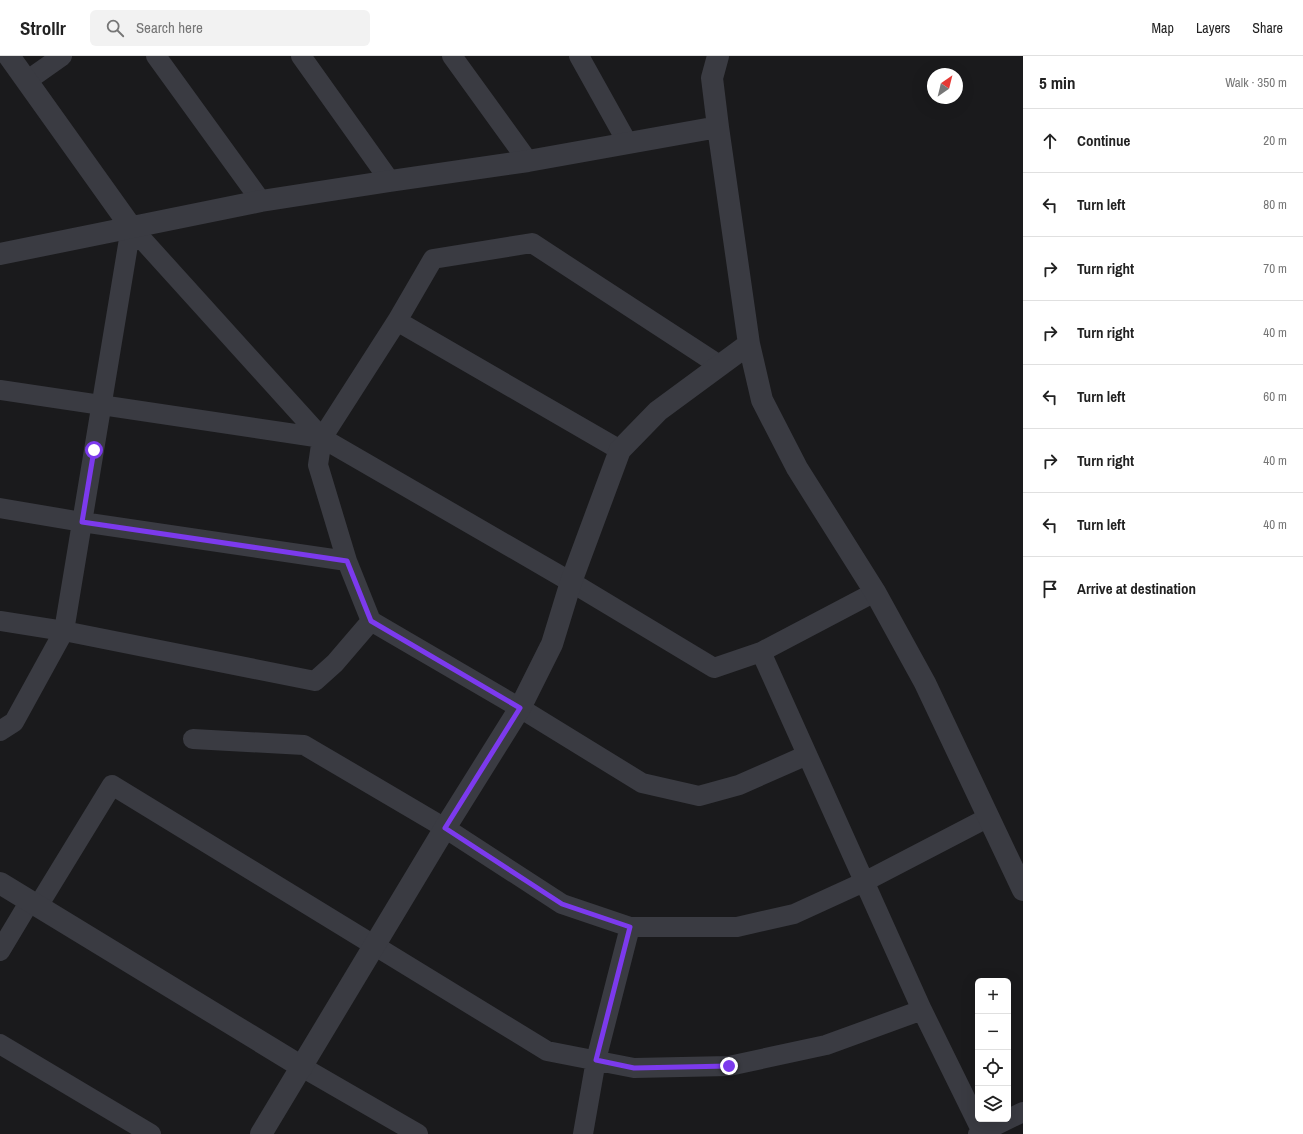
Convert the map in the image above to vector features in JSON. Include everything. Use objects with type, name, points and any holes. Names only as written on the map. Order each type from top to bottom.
[{"type":"street","points":[[9,56],[28,80],[131,227],[322,438],[571,582],[714,668],[761,652],[875,592]]},
{"type":"street","points":[[28,80],[62,56]]},
{"type":"street","points":[[156,56],[261,201]]},
{"type":"street","points":[[301,56],[390,180]]},
{"type":"street","points":[[452,56],[528,161]]},
{"type":"street","points":[[580,56],[627,142]]},
{"type":"street","points":[[718,56],[712,78],[718,127],[749,344],[762,400],[797,468],[875,592],[924,683],[989,816],[1023,890]]},
{"type":"street","points":[[0,254],[261,201],[390,180],[528,161],[627,142],[718,127]]},
{"type":"street","points":[[0,731],[14,722],[64,631],[131,227]]},
{"type":"street","points":[[719,365],[532,243],[433,259],[397,321],[322,438],[318,465],[347,561],[371,621],[520,708],[642,783],[699,796],[739,785],[807,755]]},
{"type":"street","points":[[397,321],[620,450]]},
{"type":"street","points":[[261,1134],[445,828],[520,708],[552,644],[571,582],[620,450],[658,411],[749,344]]},
{"type":"street","points":[[0,390],[322,438]]},
{"type":"street","points":[[0,508],[82,522],[347,561]]},
{"type":"street","points":[[0,621],[64,631],[315,681],[335,663],[371,621]]},
{"type":"street","points":[[761,652],[922,1010],[981,1133],[1023,1112]]},
{"type":"street","points":[[193,739],[304,745],[445,828],[562,904],[630,927],[737,927],[794,914],[864,882],[989,816]]},
{"type":"street","points":[[0,951],[34,904],[112,785],[376,945],[547,1051],[634,1068],[729,1066],[826,1045],[922,1010]]},
{"type":"street","points":[[0,883],[302,1067],[418,1134]]},
{"type":"street","points":[[583,1134],[596,1060],[630,927]]},
{"type":"street","points":[[0,1044],[151,1134]]},
{"type":"route","points":[[94,450],[82,522],[347,561],[371,621],[520,708],[445,828],[562,904],[630,927],[596,1060],[634,1068],[729,1066]]}]
